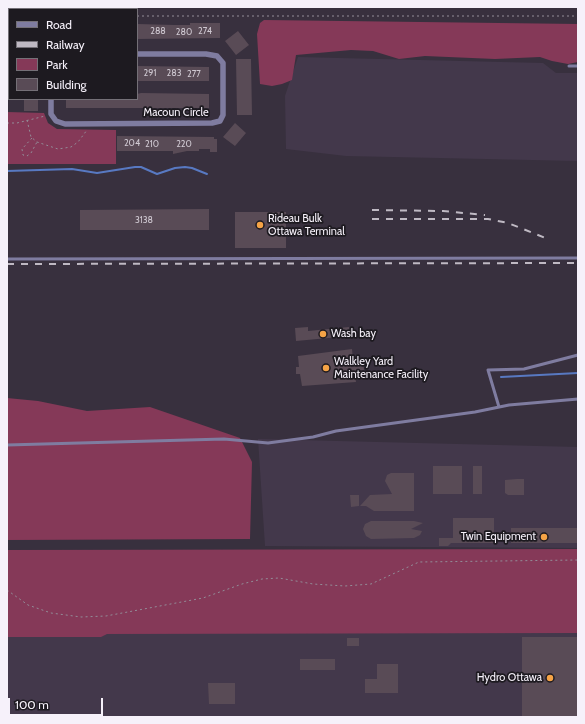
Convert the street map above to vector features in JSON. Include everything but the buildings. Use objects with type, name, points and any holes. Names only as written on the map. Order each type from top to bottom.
[{"type":"street","name":"Macoun Circle","points":[[51,114],[56,121],[65,124],[212,124],[220,121],[223,115],[223,63],[217,56],[206,54],[138,54]]},
{"type":"street","points":[[51,100],[51,114]]},
{"type":"lane","points":[[569,66],[578,66]]},
{"type":"lane","points":[[7,259],[578,258]]},
{"type":"lane","points":[[499,407],[488,370],[524,368],[578,355]]},
{"type":"lane","points":[[7,445],[224,440],[268,443],[313,437],[336,431],[499,407],[578,399]]},
{"type":"path","points":[[138,16],[578,16]]},
{"type":"path","points":[[7,123],[17,123],[51,114]]},
{"type":"path","points":[[27,120],[32,138],[37,142],[58,149],[71,147],[78,142],[90,124]]},
{"type":"path","points":[[32,138],[22,149],[23,155],[27,156],[31,153],[33,146],[37,142]]},
{"type":"path","points":[[7,590],[28,606],[51,613],[81,618],[106,616],[203,598],[242,584],[262,579],[279,578],[313,584],[358,585],[371,584],[385,579],[419,562],[578,560]]},
{"type":"shaded area","points":[[298,57],[543,63],[556,73],[578,73],[578,161],[346,156],[286,149],[285,96]]},
{"type":"shaded area","points":[[258,439],[578,447],[578,548],[265,546]]},
{"type":"shaded area","name":"Hydro Ottawa","points":[[578,629],[578,717],[7,717],[7,632]]},
{"type":"green space","points":[[264,20],[578,24],[578,62],[568,64],[540,57],[495,59],[425,56],[399,59],[373,51],[351,50],[296,55],[292,80],[272,86],[260,84],[257,34],[260,23]]},
{"type":"green space","points":[[7,112],[44,113],[48,123],[57,129],[116,130],[116,164],[7,164]]},
{"type":"green space","points":[[7,398],[38,401],[87,411],[150,407],[240,438],[252,462],[250,539],[7,540]]},
{"type":"green space","points":[[578,549],[578,633],[107,634],[101,637],[7,637],[7,550]]},
{"type":"waterway","points":[[7,171],[72,169],[97,173],[141,167],[157,174],[175,168],[185,167],[207,174]]},
{"type":"waterway","points":[[501,377],[578,373]]},
{"type":"railway","points":[[372,210],[443,211],[485,215]]},
{"type":"railway","points":[[372,219],[488,219],[508,223],[548,239]]},
{"type":"railway","points":[[7,264],[578,263]]},
{"type":"place","name":"Rideau Bulk Ottawa Terminal","points":[[260,225]]},
{"type":"place","name":"Wash bay","points":[[323,334]]},
{"type":"place","name":"Walkley Yard Maintenance Facility","points":[[326,368]]},
{"type":"place","name":"Twin Equipment","points":[[544,537]]},
{"type":"place","name":"Hydro Ottawa","points":[[550,678]]}]
